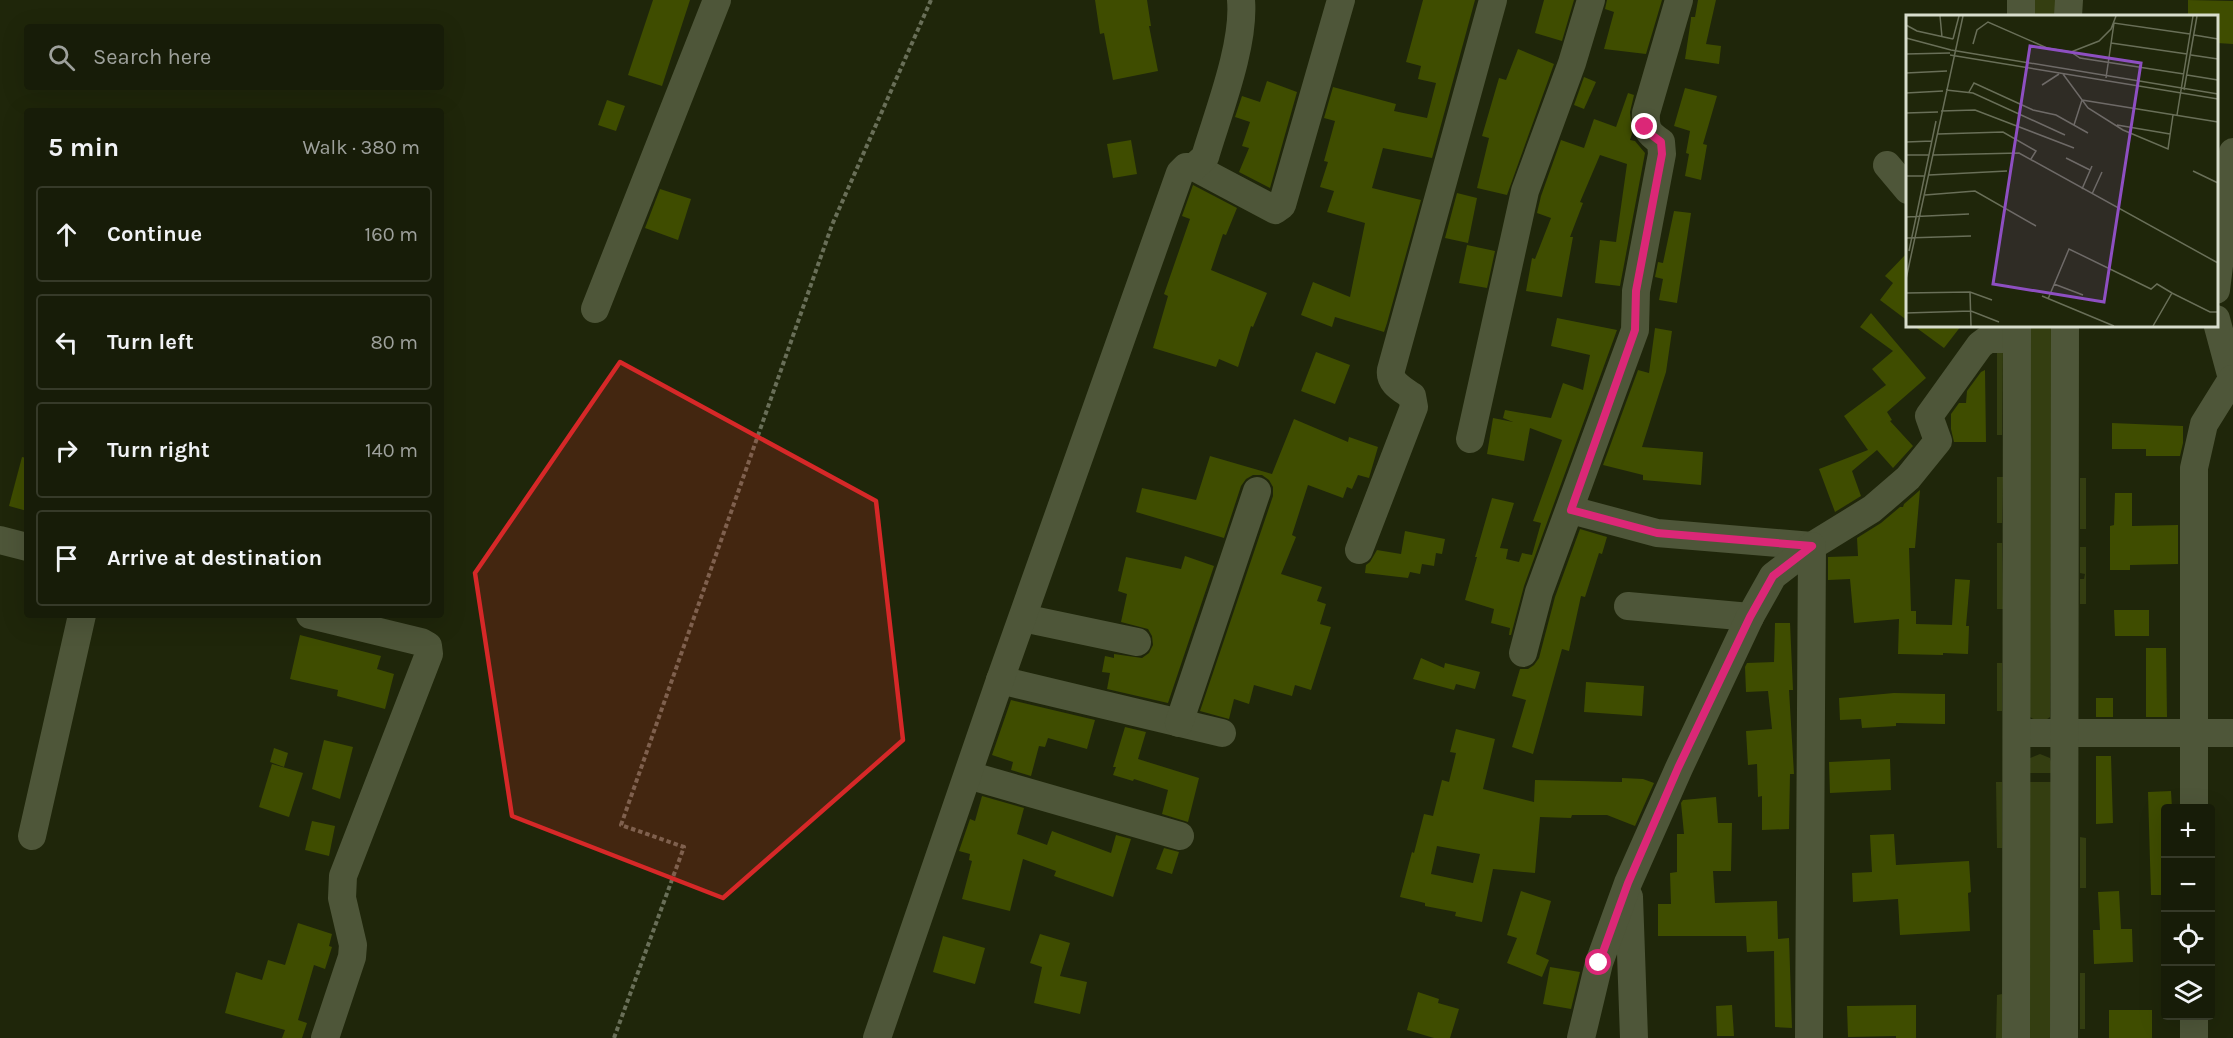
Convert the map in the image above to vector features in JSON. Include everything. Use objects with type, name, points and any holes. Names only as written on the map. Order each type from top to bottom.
[{"type":"street","points":[[595,309],[717,0]]},
{"type":"street","points":[[1194,167],[1205,157],[1236,51],[1241,24],[1241,0]]},
{"type":"street","points":[[877,1038],[999,680],[1180,173],[1186,167],[1194,167],[1275,210],[1282,205],[1341,0]]},
{"type":"street","points":[[1359,550],[1414,406],[1412,396],[1390,377],[1391,370],[1493,0]]},
{"type":"street","points":[[1470,439],[1526,191],[1572,63],[1591,0]]},
{"type":"street","points":[[1523,653],[1539,592],[1571,510],[1635,330],[1636,291],[1662,154],[1661,142],[1645,127],[1646,113],[1679,0]]},
{"type":"street","points":[[2218,281],[2233,153]]},
{"type":"street","points":[[1887,165],[1906,188]]},
{"type":"street","points":[[2194,804],[2194,468],[2204,424],[2232,381],[2218,323]]},
{"type":"street","points":[[2064,1038],[2065,327]]},
{"type":"street","points":[[1581,1038],[1599,963],[1628,883],[1678,768],[1750,617],[1773,576],[1812,546],[1872,509],[1915,470],[1938,441],[1929,416],[1980,345],[1988,339],[2017,332],[2016,1038]]},
{"type":"street","points":[[1179,723],[1257,491]]},
{"type":"street","points":[[1571,510],[1657,533],[1812,546]]},
{"type":"street","points":[[0,540],[24,546]]},
{"type":"street","points":[[1809,1038],[1812,546]]},
{"type":"street","points":[[1628,606],[1750,617]]},
{"type":"street","points":[[32,836],[81,618]]},
{"type":"street","points":[[321,618],[421,642],[428,646],[429,654],[343,876],[342,898],[353,945],[352,957],[325,1038]]},
{"type":"street","points":[[1023,618],[1137,642]]},
{"type":"street","points":[[999,680],[1222,733]]},
{"type":"street","points":[[2017,733],[2233,733]]},
{"type":"street","points":[[968,775],[1180,836]]},
{"type":"street","points":[[1628,883],[1634,1038]]},
{"type":"street","points":[[2194,1020],[2194,1038]]},
{"type":"path","points":[[614,1038],[684,846],[621,825],[832,225],[931,0]]},
{"type":"highlighted area","points":[[620,362],[876,501],[903,740],[723,898],[512,816],[475,573]]},
{"type":"green space","points":[[2031,0],[2058,0],[2058,15],[2031,15]]},
{"type":"green space","points":[[2027,327],[2054,327],[2050,717],[2040,721],[2030,717]]},
{"type":"green space","points":[[2003,343],[2002,435],[1997,435],[1997,344]]},
{"type":"green space","points":[[1997,477],[2003,477],[2002,523],[1997,523]]},
{"type":"green space","points":[[2080,478],[2086,478],[2086,529],[2080,529]]},
{"type":"green space","points":[[1997,543],[2002,543],[2003,609],[1997,609]]},
{"type":"green space","points":[[2080,547],[2086,547],[2086,604],[2080,604],[2080,579],[2084,579],[2085,574],[2080,573]]},
{"type":"green space","points":[[1997,663],[2002,663],[2002,711],[1997,711]]},
{"type":"green space","points":[[2040,754],[2050,758],[2054,773],[2027,773],[2030,758]]},
{"type":"green space","points":[[1996,782],[2002,782],[2002,848],[1997,848]]},
{"type":"green space","points":[[2027,782],[2054,782],[2054,1038],[2026,1038]]},
{"type":"green space","points":[[2080,837],[2086,838],[2086,888],[2080,888]]},
{"type":"green space","points":[[2080,973],[2085,973],[2085,1029],[2080,1029]]},
{"type":"green space","points":[[2002,994],[2002,1038],[1996,1038],[1997,995]]},
{"type":"building","points":[[653,0],[690,0],[662,86],[628,75]]},
{"type":"building","points":[[1095,0],[1147,0],[1151,26],[1149,26],[1158,71],[1113,80],[1104,33],[1100,34]]},
{"type":"building","points":[[1423,0],[1475,0],[1432,158],[1383,148],[1372,188],[1421,200],[1384,332],[1335,317],[1332,327],[1301,315],[1313,282],[1350,297],[1365,223],[1327,212],[1334,191],[1320,187],[1328,162],[1324,161],[1335,121],[1324,118],[1333,87],[1396,104],[1394,111],[1427,118],[1436,83],[1418,79],[1421,66],[1406,62]]},
{"type":"building","points":[[1544,0],[1574,0],[1562,41],[1535,33]]},
{"type":"building","points":[[1607,0],[1662,0],[1646,54],[1604,49],[1614,12],[1605,9]]},
{"type":"building","points":[[1698,0],[1716,0],[1706,44],[1721,46],[1719,64],[1685,59],[1691,17],[1695,17]]},
{"type":"building","points":[[2188,0],[2233,1],[2233,44],[2218,43],[2218,15],[2188,15]]},
{"type":"building","points":[[1518,49],[1554,64],[1507,195],[1477,188],[1489,138],[1482,136],[1499,78],[1506,80]]},
{"type":"building","points":[[1584,77],[1596,82],[1584,109],[1574,105]]},
{"type":"building","points":[[1267,81],[1297,92],[1270,188],[1239,172],[1249,148],[1242,146],[1250,122],[1235,117],[1242,96],[1260,102]]},
{"type":"building","points":[[1685,88],[1717,96],[1703,144],[1707,145],[1701,180],[1685,176],[1690,131],[1674,126]]},
{"type":"building","points":[[1628,93],[1634,95],[1630,112],[1632,134],[1630,140],[1635,141],[1645,153],[1620,286],[1595,283],[1600,240],[1616,242],[1627,164],[1600,155],[1580,202],[1583,203],[1570,237],[1573,237],[1562,297],[1526,291],[1532,258],[1535,259],[1551,218],[1537,213],[1561,140],[1584,148],[1594,119],[1616,127]]},
{"type":"building","points":[[607,100],[625,106],[616,131],[598,125]]},
{"type":"building","points":[[1131,140],[1137,174],[1113,178],[1107,144]]},
{"type":"building","points":[[1193,185],[1237,208],[1226,235],[1223,234],[1211,270],[1267,293],[1253,327],[1251,326],[1238,367],[1219,359],[1216,367],[1153,348],[1168,296],[1164,294],[1190,219],[1182,216]]},
{"type":"building","points":[[660,189],[691,199],[678,240],[645,228]]},
{"type":"building","points":[[1457,193],[1477,198],[1468,243],[1445,238]]},
{"type":"building","points":[[1674,211],[1691,213],[1677,303],[1659,300],[1663,279],[1655,277],[1658,262],[1663,263]]},
{"type":"building","points":[[1467,245],[1495,251],[1487,288],[1459,283]]},
{"type":"building","points":[[1906,254],[1906,320],[1880,300],[1893,283],[1885,276]]},
{"type":"building","points":[[1871,313],[1926,378],[1887,412],[1892,420],[1890,421],[1913,446],[1893,468],[1877,450],[1852,471],[1861,496],[1835,512],[1819,469],[1868,450],[1844,416],[1886,385],[1872,369],[1893,351],[1860,327]]},
{"type":"building","points":[[1557,318],[1617,330],[1524,586],[1511,635],[1509,635],[1510,628],[1491,623],[1494,609],[1465,600],[1477,557],[1475,557],[1492,498],[1514,503],[1500,548],[1508,549],[1506,559],[1519,562],[1522,553],[1532,555],[1541,523],[1533,521],[1562,440],[1530,428],[1524,461],[1487,454],[1493,418],[1513,422],[1503,418],[1505,410],[1551,418],[1563,383],[1583,390],[1590,355],[1551,346]]},
{"type":"building","points":[[1915,327],[1960,327],[1944,348]]},
{"type":"building","points":[[1655,328],[1672,331],[1666,372],[1642,447],[1703,452],[1701,485],[1643,480],[1643,475],[1603,465],[1638,370],[1649,373]]},
{"type":"building","points":[[1316,352],[1350,365],[1335,404],[1301,391]]},
{"type":"building","points":[[1985,370],[1986,442],[1954,442],[1951,414],[1959,403],[1966,403],[1967,391]]},
{"type":"building","points":[[1294,419],[1348,442],[1349,437],[1378,447],[1369,478],[1358,475],[1352,489],[1347,487],[1343,498],[1308,485],[1292,535],[1296,537],[1281,574],[1322,587],[1317,601],[1326,604],[1320,624],[1331,627],[1311,690],[1295,685],[1292,696],[1254,685],[1249,704],[1234,699],[1229,719],[1200,711],[1273,496],[1273,487],[1262,475],[1253,475],[1246,479],[1241,486],[1224,538],[1136,512],[1142,488],[1196,500],[1210,456],[1272,474]]},
{"type":"building","points":[[2112,423],[2183,426],[2180,456],[2146,456],[2146,449],[2112,449]]},
{"type":"building","points":[[22,457],[24,457],[24,510],[9,506]]},
{"type":"building","points":[[1920,490],[1915,548],[1909,548],[1911,611],[1916,611],[1916,624],[1952,625],[1955,579],[1970,580],[1966,626],[1969,626],[1968,654],[1898,654],[1899,619],[1854,623],[1850,579],[1828,580],[1828,557],[1858,556],[1857,538],[1903,507]]},
{"type":"building","points":[[2115,493],[2132,493],[2132,526],[2178,525],[2178,564],[2130,565],[2130,570],[2110,570],[2110,526],[2114,525]]},
{"type":"building","points":[[1580,529],[1607,537],[1602,554],[1599,553],[1585,597],[1581,596],[1569,651],[1562,649],[1533,754],[1512,747],[1526,700],[1512,696],[1520,669],[1528,669],[1539,658],[1555,597]]},
{"type":"building","points":[[1405,531],[1445,539],[1442,554],[1436,553],[1434,566],[1422,564],[1420,574],[1410,572],[1408,578],[1365,573],[1366,565],[1377,550],[1401,554]]},
{"type":"building","points":[[1185,556],[1214,566],[1168,703],[1107,689],[1110,673],[1102,672],[1105,656],[1114,658],[1114,654],[1142,658],[1149,653],[1153,645],[1148,629],[1121,622],[1127,594],[1118,591],[1126,557],[1181,569]]},
{"type":"building","points":[[2114,610],[2149,610],[2149,636],[2115,636]]},
{"type":"building","points":[[1775,623],[1790,623],[1793,690],[1789,690],[1794,774],[1790,774],[1789,829],[1762,830],[1762,796],[1758,797],[1757,764],[1748,765],[1746,731],[1772,729],[1768,691],[1746,692],[1745,667],[1747,663],[1774,662]]},
{"type":"building","points":[[300,635],[381,656],[377,669],[394,674],[385,709],[337,696],[338,690],[290,679]]},
{"type":"building","points":[[2146,648],[2166,648],[2167,717],[2146,717]]},
{"type":"building","points":[[1421,658],[1444,668],[1445,663],[1480,672],[1475,689],[1456,684],[1454,690],[1413,679]]},
{"type":"building","points":[[1586,682],[1644,686],[1642,716],[1584,712]]},
{"type":"building","points":[[1894,693],[1945,694],[1945,724],[1896,723],[1896,726],[1862,728],[1861,719],[1840,720],[1839,698]]},
{"type":"building","points":[[2096,698],[2113,698],[2113,717],[2096,717]]},
{"type":"building","points":[[1011,700],[1095,720],[1087,749],[1048,738],[1045,747],[1039,746],[1031,776],[1011,770],[1013,762],[992,755]]},
{"type":"building","points":[[1125,727],[1146,732],[1138,759],[1199,778],[1188,822],[1162,814],[1168,790],[1113,775],[1116,767],[1113,767]]},
{"type":"building","points":[[1456,729],[1495,739],[1483,789],[1534,802],[1535,780],[1622,782],[1622,778],[1643,779],[1654,783],[1635,826],[1607,815],[1572,815],[1571,818],[1540,817],[1535,873],[1493,869],[1482,922],[1455,916],[1456,912],[1425,906],[1425,903],[1400,897],[1424,814],[1433,816],[1442,780],[1449,782],[1456,753],[1450,752]],"holes":[[[1437,846],[1480,854],[1473,883],[1431,874]]]},
{"type":"building","points":[[324,740],[353,747],[340,799],[312,789]]},
{"type":"building","points":[[274,748],[288,753],[284,767],[270,762]]},
{"type":"building","points":[[2096,756],[2111,756],[2113,823],[2096,824]]},
{"type":"building","points":[[1890,759],[1891,790],[1830,793],[1829,762]]},
{"type":"building","points":[[272,764],[303,773],[289,817],[259,807]]},
{"type":"building","points":[[2171,791],[2172,804],[2161,804],[2161,895],[2151,895],[2148,792]]},
{"type":"building","points":[[982,796],[1024,808],[1017,834],[1047,845],[1052,831],[1111,853],[1116,835],[1131,839],[1113,897],[1054,876],[1056,871],[1023,859],[1010,911],[962,899],[972,861],[969,860],[970,854],[959,851],[970,819],[975,821]]},
{"type":"building","points":[[1716,797],[1718,823],[1732,823],[1731,871],[1713,871],[1715,903],[1777,901],[1778,939],[1789,938],[1792,1028],[1775,1027],[1774,951],[1747,952],[1746,936],[1658,936],[1658,904],[1671,904],[1670,873],[1677,872],[1677,834],[1684,834],[1681,803],[1683,800]]},
{"type":"building","points":[[312,821],[335,826],[329,856],[305,850]]},
{"type":"building","points":[[1894,834],[1896,865],[1969,861],[1970,931],[1900,935],[1898,899],[1853,902],[1852,873],[1872,872],[1870,835]]},
{"type":"building","points":[[1164,848],[1179,852],[1172,874],[1156,869]]},
{"type":"building","points":[[1521,891],[1551,901],[1536,954],[1549,960],[1542,977],[1507,963],[1517,938],[1507,935]]},
{"type":"building","points":[[2119,891],[2121,929],[2132,929],[2133,962],[2094,964],[2093,930],[2100,930],[2098,892]]},
{"type":"building","points":[[298,923],[332,934],[329,946],[332,947],[325,969],[314,965],[298,1020],[307,1023],[302,1038],[282,1038],[285,1030],[225,1013],[236,972],[262,980],[268,960],[285,965]]},
{"type":"building","points":[[1040,934],[1070,943],[1060,976],[1087,982],[1080,1014],[1034,1003],[1042,967],[1030,963]]},
{"type":"building","points":[[943,936],[985,948],[975,984],[933,972]]},
{"type":"building","points":[[1550,967],[1580,972],[1571,1009],[1543,1004]]},
{"type":"building","points":[[1418,992],[1439,999],[1438,1003],[1459,1009],[1450,1038],[1434,1038],[1407,1030]]},
{"type":"building","points":[[1732,1005],[1734,1036],[1717,1036],[1716,1006]]},
{"type":"building","points":[[1916,1005],[1916,1038],[1848,1037],[1847,1006]]},
{"type":"building","points":[[2109,1010],[2152,1010],[2152,1038],[2109,1038]]},
{"type":"route","points":[[1599,963],[1628,883],[1678,768],[1750,617],[1773,576],[1812,546],[1657,533],[1571,510],[1635,330],[1636,291],[1662,154],[1661,142],[1645,127]]}]
